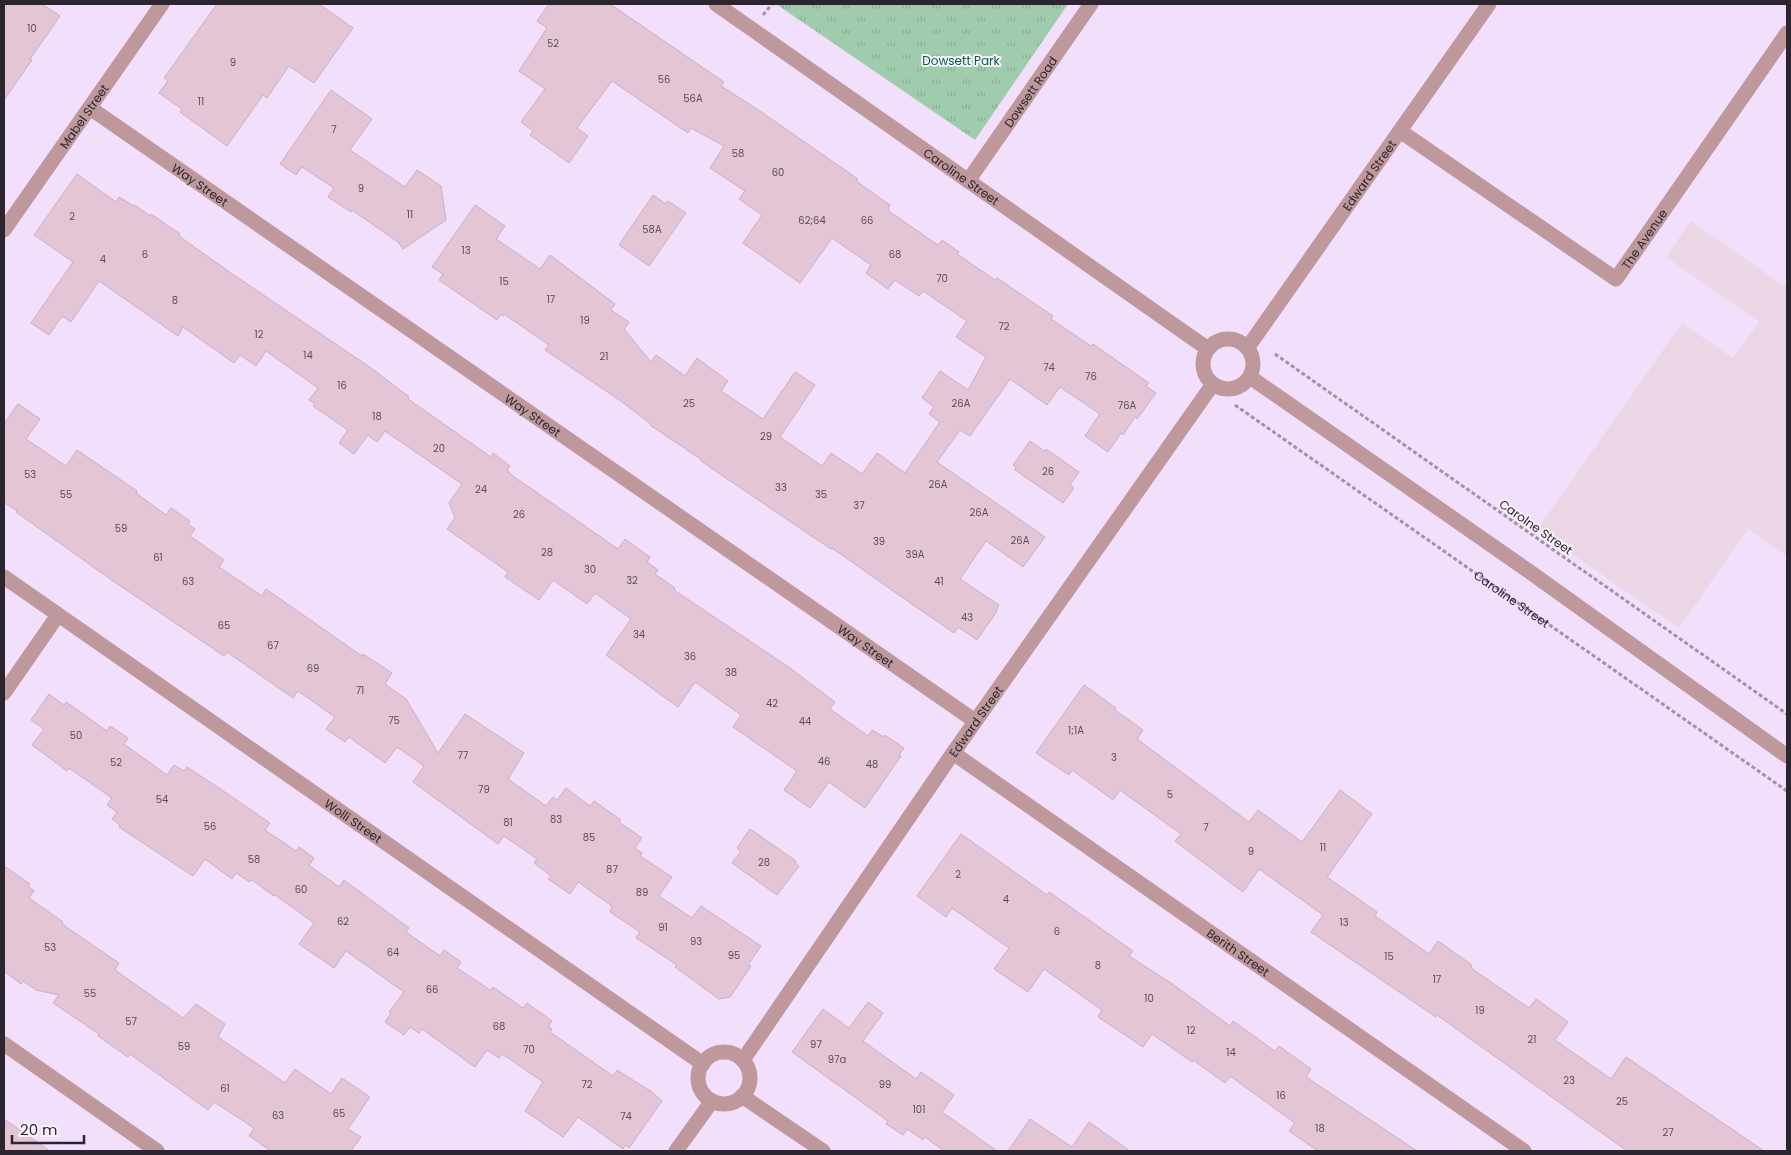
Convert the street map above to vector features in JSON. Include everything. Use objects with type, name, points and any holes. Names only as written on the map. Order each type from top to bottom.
[{"type":"street","name":"Mabel Street","points":[[4,230],[162,4]]},
{"type":"street","name":"Caroline Street","points":[[716,4],[1208,348]]},
{"type":"street","name":"Dowsett Road","points":[[968,181],[1091,4]]},
{"type":"street","name":"Edward Street","points":[[1248,347],[1489,4]]},
{"type":"street","name":"The Avenue","points":[[1400,130],[1616,279],[1787,33]]},
{"type":"street","name":"Way Street","points":[[90,108],[975,721]]},
{"type":"street","points":[[1227,338],[1242,342],[1252,353],[1254,361],[1250,377],[1245,383],[1229,389],[1220,388],[1213,384],[1208,379],[1203,367],[1208,348],[1227,338]]},
{"type":"street","points":[[1250,377],[1530,572],[1787,756]]},
{"type":"street","name":"Edward Street","points":[[743,1060],[953,752],[1213,384]]},
{"type":"street","name":"Wolli Street","points":[[4,577],[703,1064]]},
{"type":"street","points":[[4,693],[58,615]]},
{"type":"street","name":"Berith Street","points":[[953,752],[1524,1151]]},
{"type":"street","points":[[4,1044],[157,1151]]},
{"type":"street","points":[[721,1053],[736,1055],[747,1066],[750,1082],[747,1090],[736,1101],[728,1104],[712,1101],[705,1096],[701,1089],[699,1072],[703,1064],[714,1055],[721,1053]]},
{"type":"street","points":[[742,1096],[823,1151]]},
{"type":"street","points":[[676,1151],[712,1101]]},
{"type":"path","name":"Carolne Street","points":[[1275,354],[1787,714]]},
{"type":"path","name":"Caroline Street","points":[[1235,406],[1787,791]]},
{"type":"shaded area","points":[[1691,221],[1784,286],[1787,281],[1787,556],[1748,529],[1679,628],[1537,530],[1682,323],[1733,358],[1759,322],[1666,257]]},
{"type":"green space","name":"Dowsett Park","points":[[776,4],[1068,4],[975,140]]},
{"type":"building","points":[[4,4],[42,4],[60,16],[4,100]]},
{"type":"building","points":[[217,4],[319,4],[353,28],[314,83],[289,66],[267,98],[263,95],[227,146],[180,112],[182,109],[159,93],[168,81],[164,78]]},
{"type":"building","points":[[549,4],[610,4],[724,82],[721,86],[858,179],[856,181],[890,205],[888,209],[890,212],[938,245],[942,240],[959,252],[957,254],[995,280],[997,278],[1053,316],[1051,319],[1091,346],[1093,344],[1149,383],[1146,386],[1156,393],[1137,419],[1135,417],[1123,435],[1121,433],[1108,452],[1085,436],[1100,414],[1060,387],[1047,405],[1010,379],[970,436],[960,430],[937,462],[1045,537],[1023,567],[986,541],[960,579],[999,605],[977,640],[958,627],[954,633],[832,548],[701,461],[650,425],[618,399],[545,350],[549,345],[504,314],[503,316],[501,314],[497,320],[439,280],[443,274],[432,267],[475,205],[505,226],[496,239],[540,269],[550,255],[615,304],[611,310],[629,322],[624,329],[651,362],[656,355],[685,376],[697,358],[728,381],[721,391],[763,419],[795,372],[815,385],[780,437],[822,466],[831,453],[862,474],[877,453],[905,473],[940,422],[929,414],[934,407],[922,398],[940,371],[968,390],[986,357],[956,337],[967,321],[923,291],[919,296],[895,280],[888,289],[866,273],[871,265],[832,238],[800,283],[743,243],[762,215],[739,199],[745,191],[710,168],[724,146],[691,128],[688,133],[612,81],[577,128],[588,136],[569,163],[530,135],[533,131],[521,122],[545,89],[519,71],[547,28],[537,21]]},
{"type":"building","points":[[331,90],[372,119],[350,150],[405,187],[417,170],[441,186],[446,220],[403,249],[398,242],[352,210],[351,212],[328,197],[334,188],[302,167],[296,175],[280,164]]},
{"type":"building","points":[[77,174],[116,202],[119,197],[135,205],[180,234],[179,236],[228,271],[374,370],[409,397],[408,399],[491,457],[493,453],[510,466],[507,470],[513,476],[618,549],[625,539],[650,557],[647,562],[658,570],[655,574],[675,588],[674,590],[790,668],[835,702],[830,709],[868,736],[872,730],[884,737],[885,735],[904,748],[899,755],[901,756],[865,808],[829,782],[810,808],[784,790],[797,771],[733,727],[741,715],[695,682],[678,707],[606,655],[631,619],[595,593],[587,604],[553,580],[539,600],[505,577],[508,572],[447,529],[455,518],[449,503],[462,484],[385,431],[377,442],[368,435],[354,454],[339,443],[348,430],[313,406],[315,404],[309,400],[318,388],[266,351],[256,366],[240,355],[234,363],[183,327],[178,336],[99,281],[71,322],[62,316],[49,335],[31,323],[73,262],[34,235]]},
{"type":"building","points":[[653,195],[666,204],[668,201],[686,213],[649,266],[619,245]]},
{"type":"building","points":[[18,404],[40,419],[26,439],[66,466],[77,450],[137,491],[136,493],[166,515],[171,508],[190,521],[188,524],[195,529],[190,536],[224,560],[219,567],[262,596],[266,589],[362,656],[363,654],[392,673],[385,684],[406,699],[438,753],[465,714],[524,753],[508,779],[546,806],[553,797],[557,800],[566,788],[590,806],[594,801],[621,820],[619,822],[642,838],[635,848],[642,853],[640,856],[672,877],[659,896],[692,918],[701,906],[761,946],[748,965],[751,966],[730,997],[719,999],[675,967],[677,965],[636,938],[640,932],[610,912],[612,906],[578,882],[570,894],[548,879],[551,876],[534,863],[537,859],[504,836],[498,844],[413,782],[424,766],[397,747],[385,763],[349,737],[345,742],[326,729],[335,717],[298,691],[293,698],[227,652],[224,656],[113,581],[16,512],[4,502],[4,424]]},
{"type":"building","points":[[1030,441],[1044,451],[1046,449],[1079,472],[1070,485],[1074,488],[1063,503],[1015,470],[1016,467],[1013,465]]},
{"type":"building","points":[[1084,685],[1143,730],[1137,739],[1249,822],[1258,810],[1302,842],[1340,790],[1372,814],[1327,877],[1377,912],[1375,916],[1429,954],[1438,941],[1472,965],[1471,968],[1529,1008],[1536,999],[1568,1022],[1555,1040],[1611,1079],[1626,1057],[1764,1151],[1627,1151],[1437,1015],[1436,1017],[1311,932],[1323,915],[1259,869],[1243,892],[1175,841],[1181,834],[1120,790],[1113,800],[1072,770],[1069,775],[1036,753]]},
{"type":"building","points":[[49,694],[64,705],[66,702],[107,731],[110,726],[128,738],[124,744],[167,775],[174,765],[184,771],[187,767],[219,788],[270,823],[265,830],[296,851],[299,847],[314,858],[309,865],[339,887],[344,880],[409,928],[406,932],[440,956],[444,950],[461,962],[457,968],[490,990],[493,987],[523,1008],[527,1003],[552,1021],[548,1027],[552,1029],[550,1032],[613,1076],[617,1070],[652,1092],[662,1101],[629,1148],[625,1145],[623,1149],[578,1117],[563,1137],[525,1111],[543,1082],[502,1054],[499,1058],[487,1050],[475,1067],[422,1029],[419,1033],[410,1027],[404,1035],[385,1022],[391,1013],[389,1012],[404,992],[346,951],[334,968],[299,944],[314,923],[252,880],[250,882],[236,873],[232,879],[205,859],[193,876],[119,827],[120,825],[112,819],[117,812],[107,805],[112,798],[69,768],[67,771],[32,745],[44,729],[31,720]]},
{"type":"building","points":[[750,829],[796,861],[795,863],[799,866],[777,895],[732,863],[741,851],[737,848]]},
{"type":"building","points":[[961,834],[1047,895],[1049,892],[1133,951],[1129,956],[1171,983],[1230,1026],[1233,1021],[1275,1051],[1279,1046],[1311,1069],[1306,1077],[1417,1151],[1318,1151],[1289,1131],[1295,1123],[1230,1076],[1225,1083],[1152,1034],[1143,1047],[1098,1017],[1102,1010],[1044,969],[1028,992],[994,969],[1009,948],[952,908],[946,917],[917,896]]},
{"type":"building","points":[[4,866],[30,884],[28,886],[34,891],[29,898],[63,922],[62,924],[119,963],[115,970],[183,1018],[196,1004],[225,1024],[218,1037],[285,1083],[295,1069],[331,1094],[342,1078],[370,1097],[348,1129],[361,1137],[351,1151],[271,1151],[249,1136],[254,1128],[214,1102],[208,1110],[130,1054],[128,1057],[98,1036],[99,1034],[53,1003],[59,995],[36,990],[23,981],[21,984],[4,971]]},
{"type":"building","points":[[868,1002],[883,1013],[863,1041],[916,1079],[921,1072],[954,1095],[942,1112],[997,1151],[944,1151],[925,1137],[923,1140],[907,1129],[903,1135],[886,1124],[888,1121],[792,1052],[823,1009],[849,1028]]},
{"type":"building","points":[[4,1119],[50,1151],[4,1151]]},
{"type":"building","points":[[1030,1119],[1072,1147],[1089,1122],[1130,1151],[1008,1151]]}]
